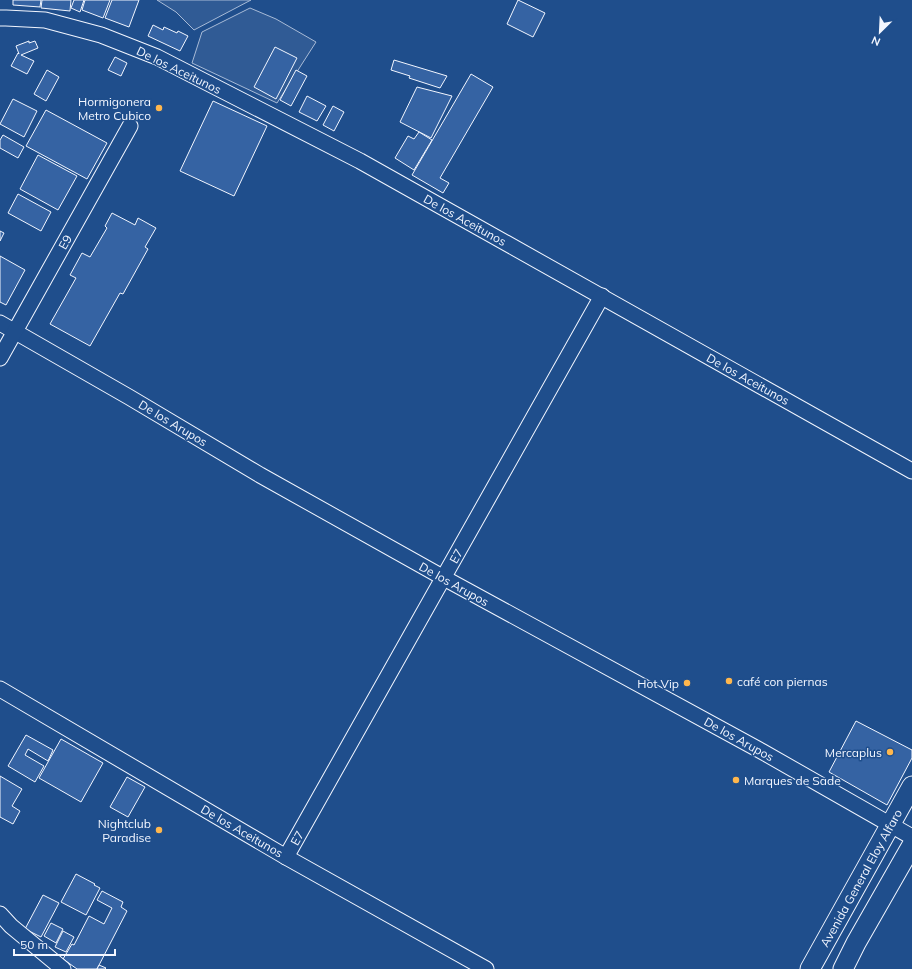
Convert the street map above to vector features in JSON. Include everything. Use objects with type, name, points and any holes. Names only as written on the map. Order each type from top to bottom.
[{"type":"main road","name":"Avenida General Eloy Alfaro","points":[[810,969],[912,786]]},
{"type":"main road","points":[[843,969],[912,845]]},
{"type":"street","name":"De los Aceitunos","points":[[0,18],[45,20],[101,35],[157,57],[360,161],[912,471]]},
{"type":"street","name":"E9","points":[[0,358],[130,126]]},
{"type":"street","name":"E7","points":[[286,857],[602,296]]},
{"type":"street","name":"De los Arupos","points":[[0,323],[135,400],[254,471],[444,578],[763,752],[912,838]]},
{"type":"street","name":"De los Aceitunos","points":[[0,689],[286,857],[486,969]]},
{"type":"street","points":[[0,914],[11,926],[63,969]]},
{"type":"shaded area","points":[[157,0],[251,0],[194,30],[176,12]]},
{"type":"shaded area","points":[[250,8],[276,19],[316,42],[277,103],[192,63],[202,32]]},
{"type":"building","points":[[13,0],[41,0],[40,7],[13,5]]},
{"type":"building","points":[[42,0],[71,0],[70,11],[41,8]]},
{"type":"building","points":[[74,0],[84,0],[80,12],[71,8]]},
{"type":"building","points":[[85,0],[110,0],[103,18],[82,10]]},
{"type":"building","points":[[112,0],[139,0],[129,27],[105,18]]},
{"type":"building","points":[[518,0],[545,13],[533,37],[507,24]]},
{"type":"building","points":[[153,25],[163,30],[164,27],[177,33],[178,31],[188,36],[180,51],[148,36]]},
{"type":"building","points":[[29,41],[29,43],[35,41],[38,48],[21,55],[34,61],[27,74],[11,66],[18,53],[19,54],[16,46]]},
{"type":"building","points":[[275,47],[297,58],[276,99],[254,87]]},
{"type":"building","points":[[115,57],[127,63],[121,76],[108,70]]},
{"type":"building","points":[[394,60],[447,76],[440,88],[409,78],[410,76],[391,70]]},
{"type":"building","points":[[47,70],[59,77],[46,101],[34,94]]},
{"type":"building","points":[[296,70],[307,76],[291,106],[280,100]]},
{"type":"building","points":[[471,74],[493,87],[440,178],[449,183],[443,193],[412,175]]},
{"type":"building","points":[[417,87],[452,96],[431,138],[400,122]]},
{"type":"building","points":[[307,96],[326,106],[317,121],[299,112]]},
{"type":"building","points":[[13,99],[37,111],[24,137],[0,124]]},
{"type":"building","points":[[213,101],[267,126],[234,196],[180,171]]},
{"type":"building","points":[[333,106],[344,112],[334,131],[323,125]]},
{"type":"building","points":[[46,110],[107,143],[87,179],[26,146]]},
{"type":"building","points":[[419,132],[432,140],[414,170],[395,158],[408,136],[414,139]]},
{"type":"building","points":[[3,135],[24,147],[18,158],[0,148],[0,140]]},
{"type":"building","points":[[38,155],[77,176],[58,210],[20,189]]},
{"type":"building","points":[[18,194],[51,212],[41,231],[8,213]]},
{"type":"building","points":[[112,213],[135,225],[138,218],[156,228],[145,247],[148,249],[123,294],[120,293],[90,346],[50,324],[76,278],[70,275],[82,253],[90,257],[107,228],[105,226]]},
{"type":"building","points":[[0,231],[4,233],[0,241]]},
{"type":"building","points":[[0,256],[25,270],[6,305],[0,302]]},
{"type":"building","points":[[856,721],[912,750],[912,758],[887,805],[829,772]]},
{"type":"building","points":[[26,735],[53,750],[48,761],[28,749],[25,755],[44,766],[35,782],[8,766]]},
{"type":"building","points":[[61,739],[103,763],[81,802],[39,778]]},
{"type":"building","points":[[0,776],[22,789],[12,806],[20,811],[13,824],[0,817]]},
{"type":"building","points":[[127,777],[145,787],[128,817],[110,807]]},
{"type":"building","points":[[76,874],[100,888],[86,915],[61,902]]},
{"type":"building","points":[[102,891],[123,902],[121,907],[127,911],[97,969],[77,969],[63,959],[72,944],[74,945],[89,916],[104,924],[112,908],[97,900]]},
{"type":"building","points":[[43,895],[59,903],[41,937],[25,929]]},
{"type":"building","points":[[51,923],[63,929],[56,943],[44,936]]},
{"type":"building","points":[[63,931],[74,937],[66,952],[55,947]]},
{"type":"building","points":[[99,965],[106,968],[97,969]]},
{"type":"place","name":"Hormigonera Metro Cubico","points":[[159,108]]},
{"type":"place","name":"café con piernas","points":[[729,681]]},
{"type":"place","name":"Hot Vip","points":[[687,683]]},
{"type":"place","name":"Mercaplus","points":[[890,752]]},
{"type":"place","name":"Marques de Sade","points":[[736,780]]},
{"type":"place","name":"Nightclub Paradise","points":[[159,830]]}]
